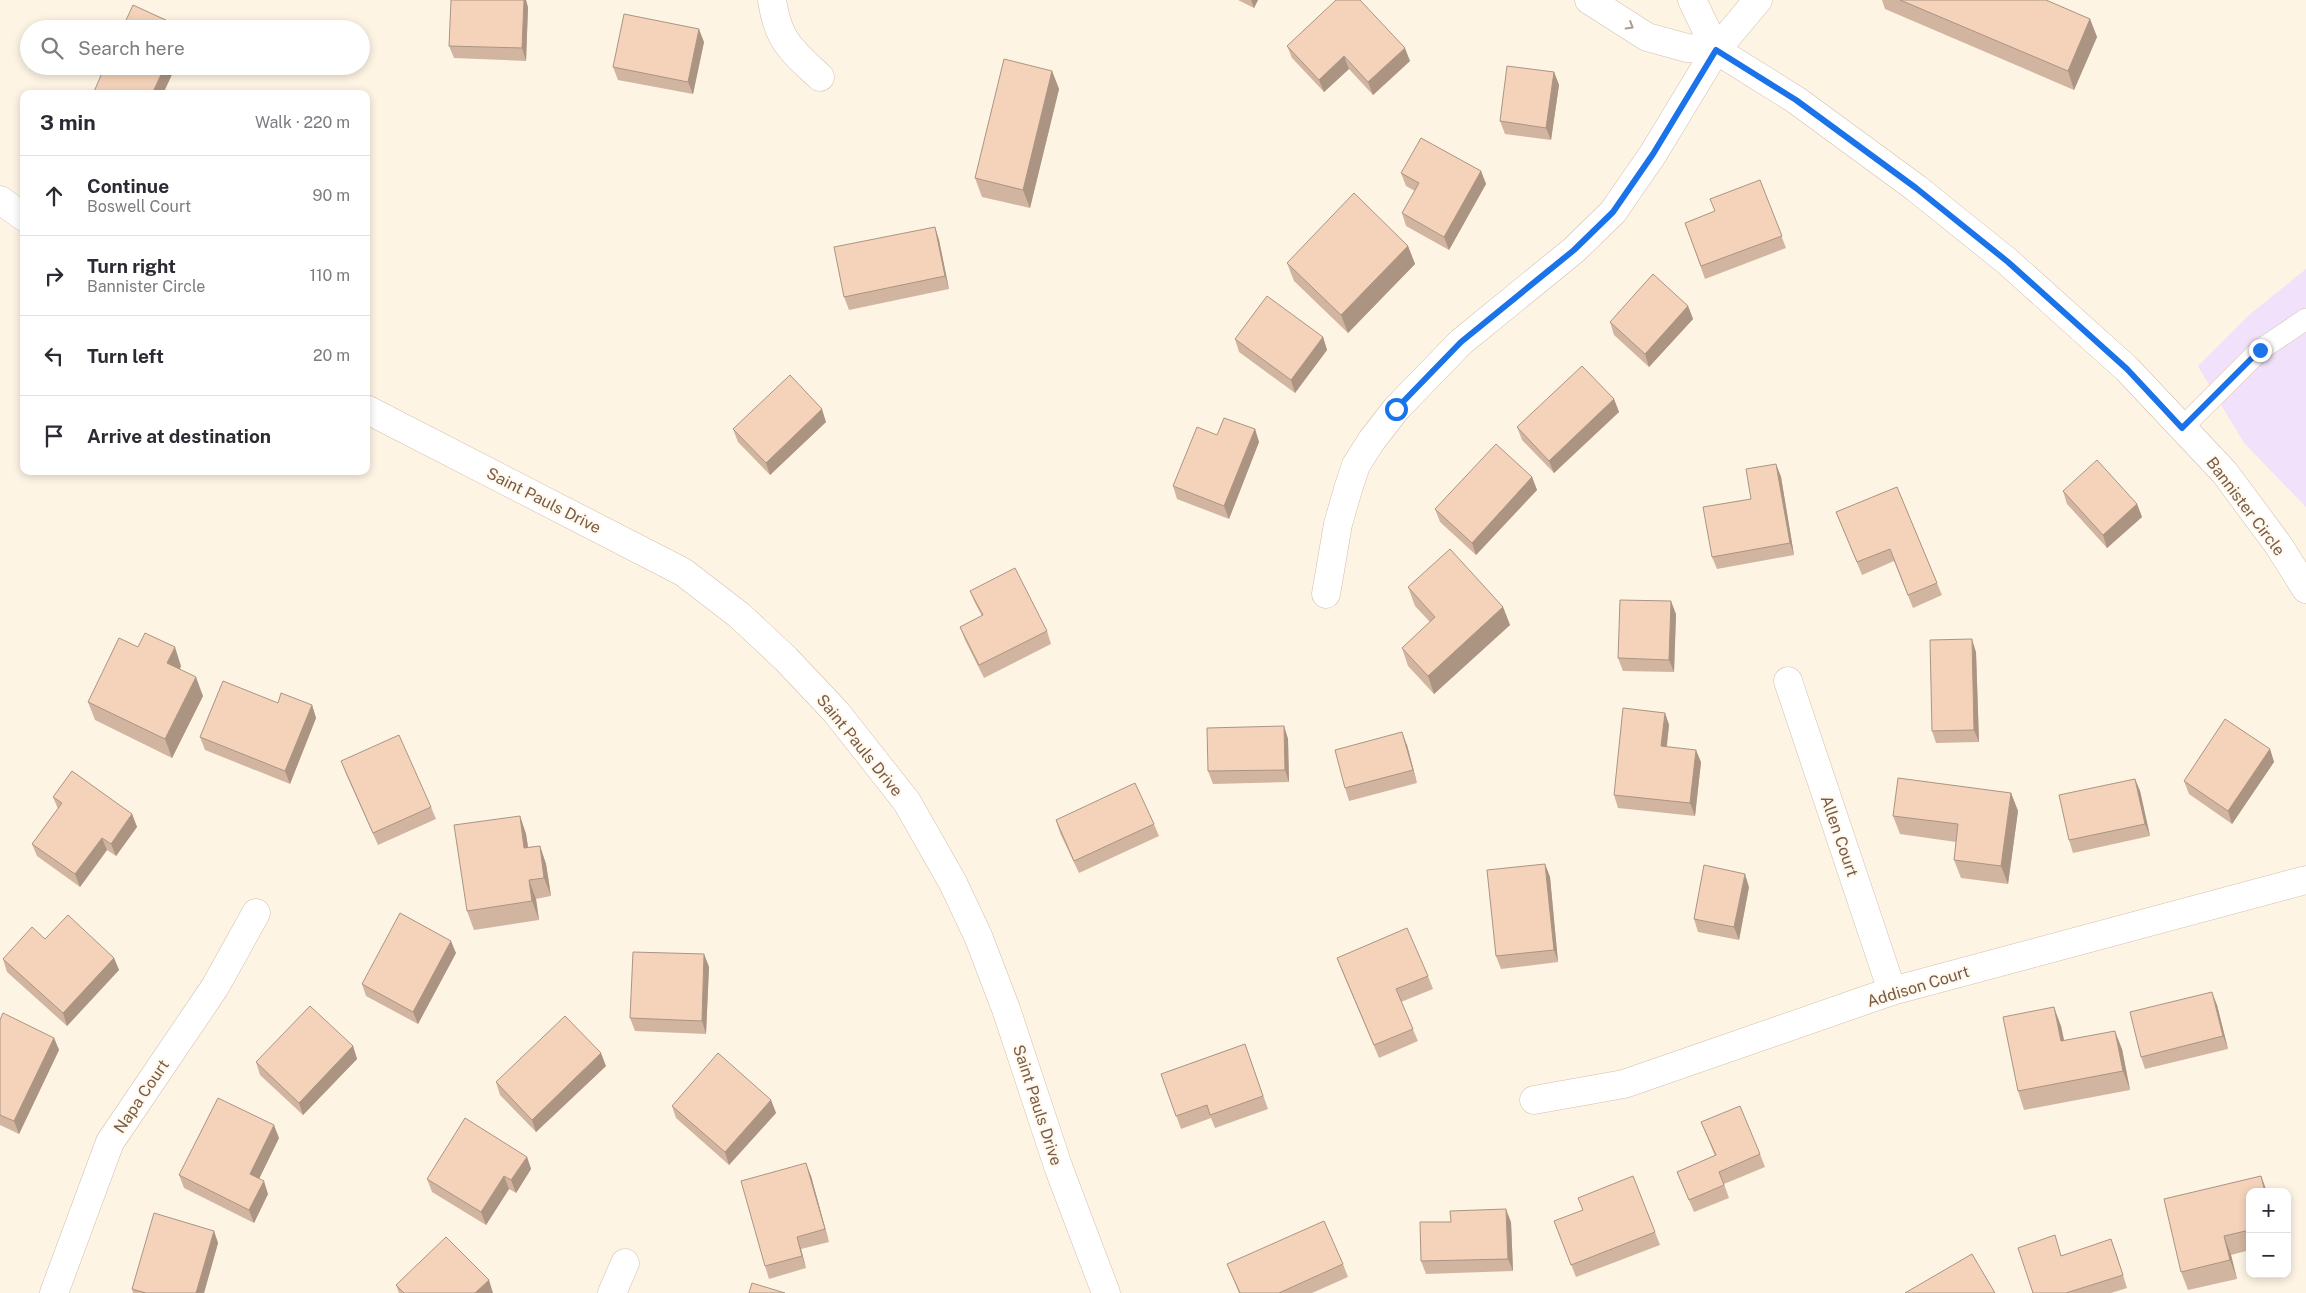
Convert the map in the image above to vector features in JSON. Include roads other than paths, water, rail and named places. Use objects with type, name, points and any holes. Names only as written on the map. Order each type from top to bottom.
[{"type":"street","points":[[772,0],[780,34],[788,47],[820,77]]},
{"type":"street","name":"Bannister Circle","points":[[1589,0],[1647,37],[1687,48],[1716,50],[1796,100],[1916,188],[2008,262],[2127,369],[2225,473],[2279,546],[2306,589]]},
{"type":"street","points":[[1692,0],[1716,50]]},
{"type":"street","points":[[1326,594],[1338,524],[1349,486],[1356,465],[1372,440],[1396,409],[1461,342],[1574,250],[1613,212],[1653,154],[1716,50],[1758,0]]},
{"type":"street","points":[[0,200],[20,214]]},
{"type":"street","name":"Saint Pauls Drive","points":[[370,410],[683,572],[739,615],[786,659],[836,712],[907,802],[953,883],[978,936],[1006,1009],[1059,1169],[1106,1293]]},
{"type":"street","name":"Allen Court","points":[[1788,681],[1892,991]]},
{"type":"street","name":"Addison Court","points":[[1534,1100],[1624,1084],[1892,991],[2306,880]]},
{"type":"street","name":"Napa Court","points":[[54,1293],[110,1142],[215,987],[256,913]]},
{"type":"street","points":[[612,1293],[625,1263]]},
{"type":"lane","points":[[2182,428],[2260,350],[2306,320]]}]
